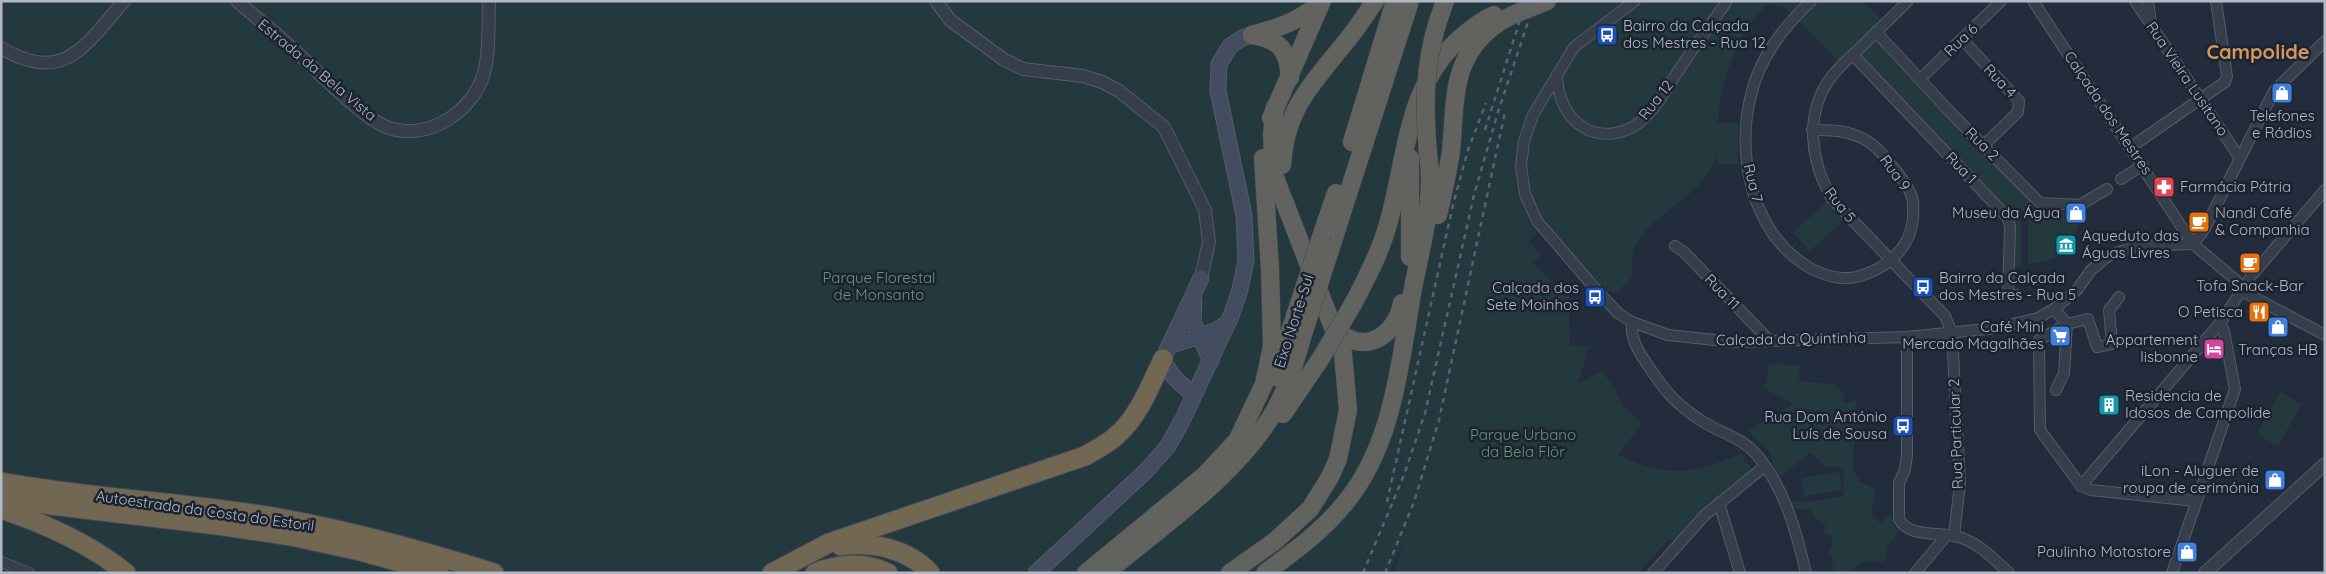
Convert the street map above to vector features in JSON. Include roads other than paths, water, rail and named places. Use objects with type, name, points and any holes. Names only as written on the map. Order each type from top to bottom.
[{"type":"highway","points":[[1280,195],[1285,139],[1288,127],[1303,93],[1349,38],[1375,1]]},
{"type":"highway","name":"Eixo Norte-Sul","points":[[1106,573],[1215,482],[1243,445],[1272,415],[1284,392],[1292,376],[1326,242],[1395,1]]},
{"type":"highway","name":"Eixo Norte-Sul","points":[[1086,573],[1243,445],[1270,390],[1295,316],[1326,242],[1410,1]]},
{"type":"highway","points":[[1398,375],[1430,200],[1432,184],[1424,91],[1436,24],[1445,1]]},
{"type":"highway","points":[[1243,445],[1281,416],[1321,358],[1374,264],[1386,233],[1412,114],[1427,79],[1438,62],[1464,34],[1491,16],[1534,1]]},
{"type":"highway","points":[[1265,573],[1325,525],[1346,502],[1364,475],[1379,446],[1387,422],[1422,285],[1447,178],[1456,87],[1462,66],[1474,46],[1491,28],[1512,15],[1547,1]]},
{"type":"highway","points":[[1243,445],[1264,384],[1272,346],[1263,152],[1264,136],[1322,2]]},
{"type":"highway","points":[[1252,35],[1289,24],[1305,16],[1322,2]]},
{"type":"highway","points":[[1252,35],[1271,38],[1282,49],[1289,65],[1290,78]]},
{"type":"highway","points":[[1230,573],[1275,541],[1310,509],[1330,477],[1338,459],[1348,410],[1343,353],[1280,195],[1274,175],[1272,159],[1275,108]]},
{"type":"highway","points":[[1410,258],[1412,114]]},
{"type":"highway","points":[[1332,323],[1344,336],[1357,341],[1371,341],[1385,335],[1399,316],[1420,218],[1428,153]]},
{"type":"highway","points":[[780,568],[829,543],[1084,456],[1116,437],[1125,427],[1145,396],[1166,352]]},
{"type":"highway","name":"Autoestrada da Costa do Estoril","points":[[1,482],[73,493],[265,516],[317,525],[362,535],[494,573]]},
{"type":"highway","name":"Autoestrada da Costa do Estoril","points":[[1,499],[283,535],[360,551],[439,573]]},
{"type":"highway","points":[[1,509],[33,520],[71,537],[126,573]]},
{"type":"highway","points":[[1275,541],[1287,557]]},
{"type":"highway","points":[[780,568],[828,549],[858,545],[897,551],[917,562],[930,573]]},
{"type":"highway","points":[[815,573],[834,567],[860,565],[888,573]]},
{"type":"main road","points":[[1036,573],[1146,471],[1168,446],[1228,323],[1240,293],[1246,261],[1244,215],[1218,91],[1219,64],[1230,46],[1242,38],[1252,35]]},
{"type":"main road","points":[[1201,278],[1192,312],[1198,336],[1211,361]]},
{"type":"main road","points":[[1194,394],[1180,385],[1168,371],[1166,352],[1201,278]]},
{"type":"main road","points":[[1166,352],[1198,336],[1215,331],[1228,323]]},
{"type":"street","points":[[1,48],[19,59],[39,64],[61,62],[85,46],[124,1]]},
{"type":"street","name":"Estrada da Bela Vista","points":[[237,1],[365,114],[388,128],[416,132],[435,127],[454,115],[476,93],[488,54],[489,1]]},
{"type":"street","points":[[936,1],[950,20],[1003,59],[1023,68],[1083,76],[1102,82],[1120,91],[1164,126],[1205,210],[1209,242],[1201,278]]},
{"type":"street","name":"Calçada da Quintinha","points":[[1635,1],[1574,47],[1533,115],[1524,141],[1521,166],[1524,194],[1537,221],[1618,313],[1654,332],[1734,342],[1907,336],[1997,328],[2038,318],[2054,309],[2077,290],[2091,270],[2108,256],[2136,246],[2193,244]]},
{"type":"street","name":"Rua 12","points":[[1557,74],[1562,103],[1572,121],[1589,131],[1606,134],[1623,132],[1641,122],[1727,1]]},
{"type":"street","name":"Rua 5","points":[[1908,1],[1829,80],[1820,97],[1812,130],[1815,158],[1822,182],[1830,196],[1848,218],[1945,316],[1952,333]]},
{"type":"street","name":"Rua 6","points":[[1920,79],[2001,1]]},
{"type":"street","name":"Calçada dos Mestres","points":[[2033,1],[2131,147],[2193,244],[2237,281],[2240,290]]},
{"type":"street","name":"Rua Vieira Lusitano","points":[[2135,1],[2239,157]]},
{"type":"street","points":[[2148,1],[2151,26]]},
{"type":"street","points":[[2131,147],[2225,82],[2228,76],[2216,1]]},
{"type":"street","name":"Rua 7","points":[[1808,4],[1768,51],[1750,99],[1746,124],[1747,165],[1757,202],[1778,241],[1804,264],[1822,274],[1840,278],[1857,277],[1880,269],[1891,260]]},
{"type":"street","name":"Rua 2","points":[[1876,32],[2040,203],[2080,205],[2107,189]]},
{"type":"street","name":"Rua 4","points":[[1962,39],[2020,101],[2018,112],[1984,145]]},
{"type":"street","points":[[2193,244],[2204,230],[2239,157],[2274,91],[2325,41]]},
{"type":"street","name":"Rua 1","points":[[1853,55],[2008,218],[2010,228],[2008,295],[2017,295]]},
{"type":"street","name":"Rua 9","points":[[1812,130],[1840,131],[1859,136],[1872,144],[1906,184],[1912,198],[1912,227],[1908,240],[1891,260]]},
{"type":"street","points":[[2121,179],[2143,166]]},
{"type":"street","points":[[2081,486],[2220,323],[2240,290],[2325,190]]},
{"type":"street","name":"Rua 11","points":[[1675,246],[1684,252],[1769,340]]},
{"type":"street","points":[[2240,290],[2325,335]]},
{"type":"street","points":[[2119,297],[2109,310],[2112,344],[2097,347],[2088,319],[2067,324],[2040,340],[2040,430],[2081,486],[2091,490],[2195,501]]},
{"type":"street","points":[[2054,309],[2067,324],[2064,372],[2056,390]]},
{"type":"street","points":[[1632,322],[1631,333],[1641,355],[1666,394],[1703,422],[1738,438],[1750,448],[1765,466],[1789,512],[1806,573]]},
{"type":"street","points":[[2172,573],[2195,501],[2235,389],[2224,330],[2220,323]]},
{"type":"street","name":"Rua Particular 2","points":[[1950,535],[1960,484],[1952,333]]},
{"type":"street","points":[[1907,336],[1907,455],[1905,470],[1899,483],[1899,519],[1908,529],[1950,535],[1981,548],[2009,573]]},
{"type":"street","points":[[2205,573],[2325,464]]},
{"type":"street","points":[[1659,571],[1705,515],[1765,466]]},
{"type":"street","points":[[1719,503],[1740,573]]},
{"type":"street","points":[[1915,573],[1950,535]]},
{"type":"street","points":[[1,562],[29,573]]},
{"type":"railway","points":[[1485,130],[1526,1]]},
{"type":"railway","points":[[1363,573],[1404,475],[1425,413],[1474,195],[1498,112],[1535,1]]},
{"type":"railway","points":[[1387,502],[1453,205],[1468,150],[1486,103]]},
{"type":"railway","points":[[1385,573],[1414,502],[1439,420],[1505,112]]},
{"type":"place","name":"Bairro da Calçada dos Mestres - Rua 12","points":[[1607,35]]},
{"type":"place","name":"Telefones e Rádios","points":[[2282,93]]},
{"type":"place","name":"Farmácia Pátria","points":[[2164,187]]},
{"type":"place","name":"Museu da Água","points":[[2076,213]]},
{"type":"place","name":"Nandi Café & Companhia","points":[[2199,222]]},
{"type":"place","name":"Aqueduto das Águas Livres","points":[[2066,245]]},
{"type":"place","name":"Tofa Snack-Bar","points":[[2250,263]]},
{"type":"place","name":"Bairro da Calçada dos Mestres - Rua 5","points":[[1923,287]]},
{"type":"place","name":"Calçada dos Sete Moinhos","points":[[1595,297]]},
{"type":"place","name":"O Petisca","points":[[2259,312]]},
{"type":"place","name":"Tranças HB","points":[[2278,327]]},
{"type":"place","name":"Café Mini Mercado Magalhães","points":[[2060,336]]},
{"type":"place","name":"Appartement lisbonne","points":[[2214,349]]},
{"type":"place","name":"Residencia de Idosos de Campolide","points":[[2109,405]]},
{"type":"place","name":"Rua Dom António Luís de Sousa","points":[[1903,426]]},
{"type":"place","name":"iLon - Aluguer de roupa de cerimónia","points":[[2275,480]]},
{"type":"place","name":"Paulinho Motostore","points":[[2187,552]]},
{"type":"district","name":"Campolide","points":[[2258,52]]},
{"type":"park label","name":"Parque Florestal de Monsanto","points":[[879,286]]},
{"type":"park label","name":"Parque Urbano da Bela Flôr","points":[[1523,444]]}]
